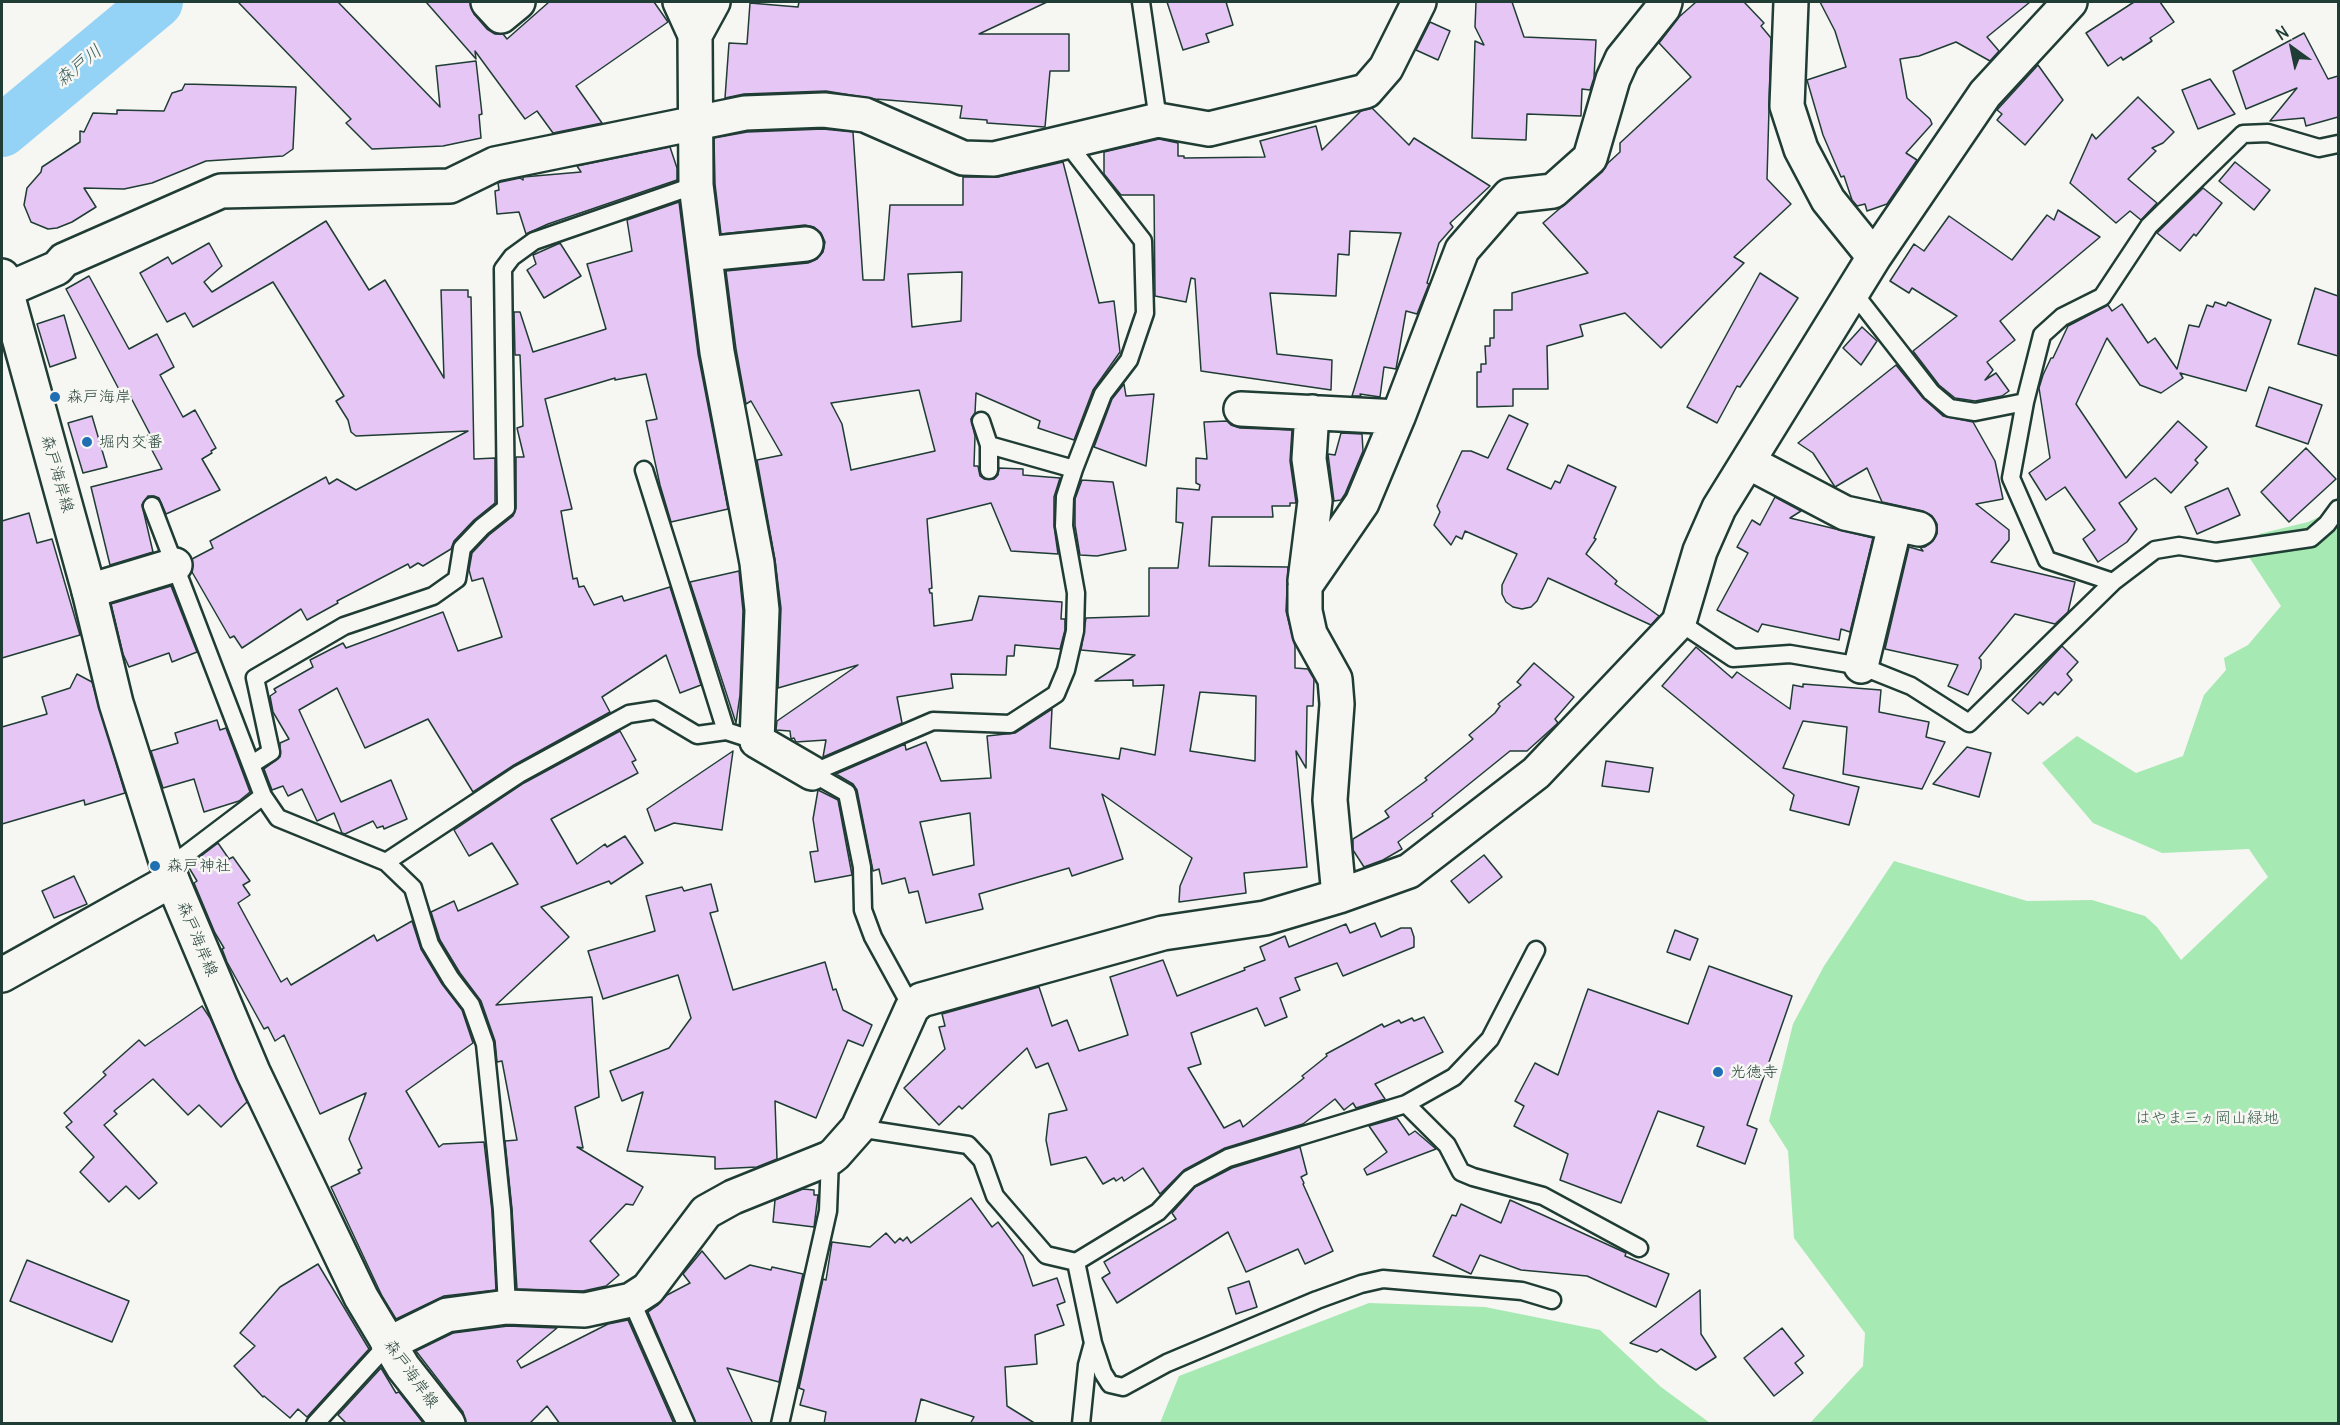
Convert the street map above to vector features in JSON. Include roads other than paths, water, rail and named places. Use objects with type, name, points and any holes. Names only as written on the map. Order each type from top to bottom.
[{"type":"street","points":[[488,2],[501,16],[519,2]]},
{"type":"street","points":[[680,2],[695,35],[696,185],[717,352],[757,563],[762,610],[757,741],[812,773]]},
{"type":"street","points":[[695,35],[713,2]]},
{"type":"street","points":[[3,278],[57,268],[64,260],[221,191],[450,186],[495,164],[745,113],[813,110],[865,115],[963,158],[994,159],[1158,120],[1209,129],[1366,91],[1386,68],[1419,2]]},
{"type":"street","points":[[1305,586],[1362,503],[1398,417],[1462,250],[1509,196],[1554,191],[1590,158],[1613,79],[1622,59],[1663,8],[1665,2]]},
{"type":"street","points":[[1791,2],[1787,106],[1801,149],[1828,200],[1874,257]]},
{"type":"street","points":[[388,1344],[447,1315],[507,1307],[585,1310],[631,1300],[648,1289],[706,1212],[733,1197],[830,1158],[858,1128],[912,1008],[921,1000],[1163,933],[1265,918],[1339,896],[1410,871],[1536,773],[1679,622],[1700,551],[1719,508],[1874,257],[1985,94],[2070,2]]},
{"type":"street","points":[[705,254],[806,244]]},
{"type":"street","name":"森戸海岸線","points":[[3,278],[89,591],[116,703],[170,874],[253,1072],[361,1297],[388,1344],[448,1424]]},
{"type":"street","points":[[1241,409],[1398,417]]},
{"type":"street","points":[[1312,412],[1309,459],[1315,501],[1305,586],[1305,611],[1310,634],[1335,679],[1337,704],[1330,800],[1339,896]]},
{"type":"street","points":[[1748,462],[1845,513],[1907,527],[1861,666]]},
{"type":"street","points":[[89,591],[175,565]]},
{"type":"street","points":[[2,975],[170,874]]},
{"type":"lane","points":[[1141,2],[1158,120]]},
{"type":"lane","points":[[2113,582],[2047,560],[2011,478],[2025,402],[2042,335],[2062,317],[2102,297],[2149,226],[2243,134],[2268,133],[2319,148],[2338,144]]},
{"type":"lane","points":[[812,773],[933,721],[1010,724],[1056,694],[1066,670],[1075,632],[1076,593],[1064,526],[1065,497],[1103,394],[1129,360],[1145,313],[1143,241],[1067,143]]},
{"type":"lane","points":[[252,764],[271,752],[255,678],[344,626],[434,596],[457,579],[462,548],[482,527],[506,508],[503,269],[512,257],[534,241],[696,185]]},
{"type":"lane","points":[[1853,292],[1931,392],[1950,408],[1975,412],[2025,402]]},
{"type":"lane","points":[[981,420],[990,445],[989,470]]},
{"type":"lane","points":[[990,445],[1074,469]]},
{"type":"lane","points":[[644,470],[726,731]]},
{"type":"lane","points":[[152,506],[263,796],[278,818],[386,862],[412,888],[430,944],[451,979],[471,1005],[485,1044],[501,1200],[507,1307]]},
{"type":"lane","points":[[1679,622],[1733,658],[1790,654],[1861,666],[1911,686],[1969,723],[2113,582],[2155,550],[2179,546],[2216,552],[2311,538],[2327,524],[2338,509]]},
{"type":"lane","points":[[386,862],[519,774],[629,714],[656,710],[697,735],[726,731],[757,741]]},
{"type":"lane","points":[[812,773],[847,793],[862,867],[863,910],[873,937],[912,1008]]},
{"type":"lane","points":[[170,874],[263,796]]},
{"type":"lane","points":[[858,1128],[968,1145],[982,1160],[995,1196],[1046,1255],[1076,1262],[1158,1212],[1189,1179],[1228,1158],[1406,1104],[1454,1077],[1490,1039],[1536,950]]},
{"type":"lane","points":[[1406,1104],[1447,1145],[1461,1172],[1543,1196],[1639,1248]]},
{"type":"lane","points":[[780,1424],[828,1210],[830,1158]]},
{"type":"lane","points":[[1076,1262],[1093,1343],[1103,1373],[1110,1384],[1123,1387],[1167,1363],[1317,1300],[1361,1284],[1383,1279],[1522,1291],[1552,1300]]},
{"type":"lane","points":[[631,1300],[686,1424]]},
{"type":"lane","points":[[1081,1424],[1087,1365],[1093,1343]]},
{"type":"lane","points":[[315,1424],[388,1344]]},
{"type":"waterway","name":"森戸川","points":[[2,131],[157,2]]},
{"type":"place","name":"森戸海岸","points":[[55,397]]},
{"type":"place","name":"堀内交番","points":[[87,442]]},
{"type":"place","name":"森戸神社","points":[[155,866]]},
{"type":"place","name":"光徳寺","points":[[1718,1072]]},
{"type":"park label","name":"はやま三ヵ岡山緑地","points":[[2207,1118]]}]
